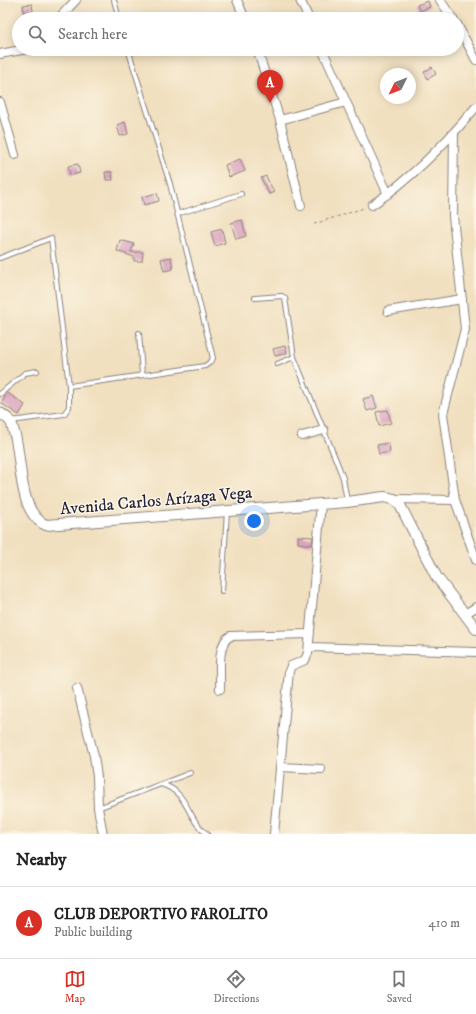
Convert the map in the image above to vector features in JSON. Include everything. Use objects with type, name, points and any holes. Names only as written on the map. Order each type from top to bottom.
[{"type":"street","points":[[65,12],[76,0]]},
{"type":"street","points":[[237,0],[242,12]]},
{"type":"street","points":[[300,0],[306,12]]},
{"type":"street","points":[[440,0],[449,12]]},
{"type":"street","points":[[464,37],[476,60]]},
{"type":"street","points":[[0,54],[12,52]]},
{"type":"street","points":[[259,56],[280,120],[302,206]]},
{"type":"street","points":[[325,56],[388,194]]},
{"type":"street","points":[[0,102],[15,155]]},
{"type":"street","points":[[280,120],[346,102]]},
{"type":"street","points":[[372,205],[398,186],[454,133],[476,106]]},
{"type":"street","points":[[454,133],[453,216],[465,330],[443,414],[455,500],[472,541],[476,560]]},
{"type":"street","points":[[388,311],[462,300]]},
{"type":"street","points":[[0,413],[10,421]]},
{"type":"street","name":"Avenida Carlos Arízaga Vega","points":[[10,421],[19,448],[25,495],[29,507],[36,518],[46,525],[347,502],[384,497],[394,499]]},
{"type":"street","points":[[302,436],[324,430]]},
{"type":"street","points":[[394,499],[455,500]]},
{"type":"street","points":[[394,499],[400,505],[436,576],[476,629]]},
{"type":"street","points":[[274,834],[289,671],[291,666],[305,660],[309,647],[321,503]]},
{"type":"street","points":[[465,614],[476,606]]},
{"type":"street","points":[[220,689],[222,646],[225,639],[230,636],[310,634]]},
{"type":"street","points":[[309,647],[476,652]]},
{"type":"street","points":[[77,688],[95,763],[98,808],[103,834]]},
{"type":"street","points":[[280,766],[321,769]]},
{"type":"lane","points":[[114,0],[117,12]]},
{"type":"lane","points":[[69,386],[142,374],[205,366],[212,358],[178,214],[130,56]]},
{"type":"lane","points":[[178,214],[241,194]]},
{"type":"lane","points":[[0,258],[51,238],[69,386],[69,407],[64,414],[10,421]]},
{"type":"lane","points":[[255,298],[282,296],[285,298],[294,357],[342,478],[347,502]]},
{"type":"lane","points":[[139,333],[142,374]]},
{"type":"lane","points":[[277,364],[294,357]]},
{"type":"lane","points":[[0,394],[25,373],[37,371]]},
{"type":"lane","points":[[222,591],[227,511]]},
{"type":"lane","points":[[98,808],[190,773]]},
{"type":"lane","points":[[161,784],[173,789],[180,795],[201,828],[207,834]]},
{"type":"path","points":[[314,224],[372,205]]},
{"type":"building","points":[[428,1],[430,7],[420,11],[417,5]]},
{"type":"building","points":[[32,4],[33,12],[24,12],[23,5]]},
{"type":"building","points":[[432,67],[436,74],[428,79],[424,72]]},
{"type":"building","points":[[125,122],[128,134],[120,136],[117,125]]},
{"type":"building","points":[[240,159],[245,171],[229,177],[225,165]]},
{"type":"building","points":[[78,164],[80,173],[70,175],[68,166]]},
{"type":"building","points":[[105,172],[112,172],[113,180],[106,180]]},
{"type":"building","points":[[266,176],[274,192],[269,194],[261,178]]},
{"type":"building","points":[[157,193],[159,201],[144,205],[142,197]]},
{"type":"building","points":[[242,220],[246,236],[236,239],[231,223]]},
{"type":"building","points":[[222,229],[225,243],[215,246],[211,232]]},
{"type":"building","points":[[120,240],[134,244],[131,252],[143,252],[142,261],[134,261],[134,257],[117,251]]},
{"type":"building","points":[[171,257],[173,269],[164,271],[161,259]]},
{"type":"building","points":[[285,346],[287,353],[275,356],[273,349]]},
{"type":"building","points":[[8,393],[25,405],[19,415],[1,403]]},
{"type":"building","points":[[373,396],[377,408],[367,411],[363,399]]},
{"type":"building","points":[[388,410],[391,423],[379,426],[376,412]]},
{"type":"building","points":[[389,443],[390,452],[379,454],[377,445]]},
{"type":"building","points":[[298,536],[313,537],[312,545],[298,543]]},
{"type":"place","name":"CLUB DEPORTIVO FAROLITO","points":[[270,103]]}]
